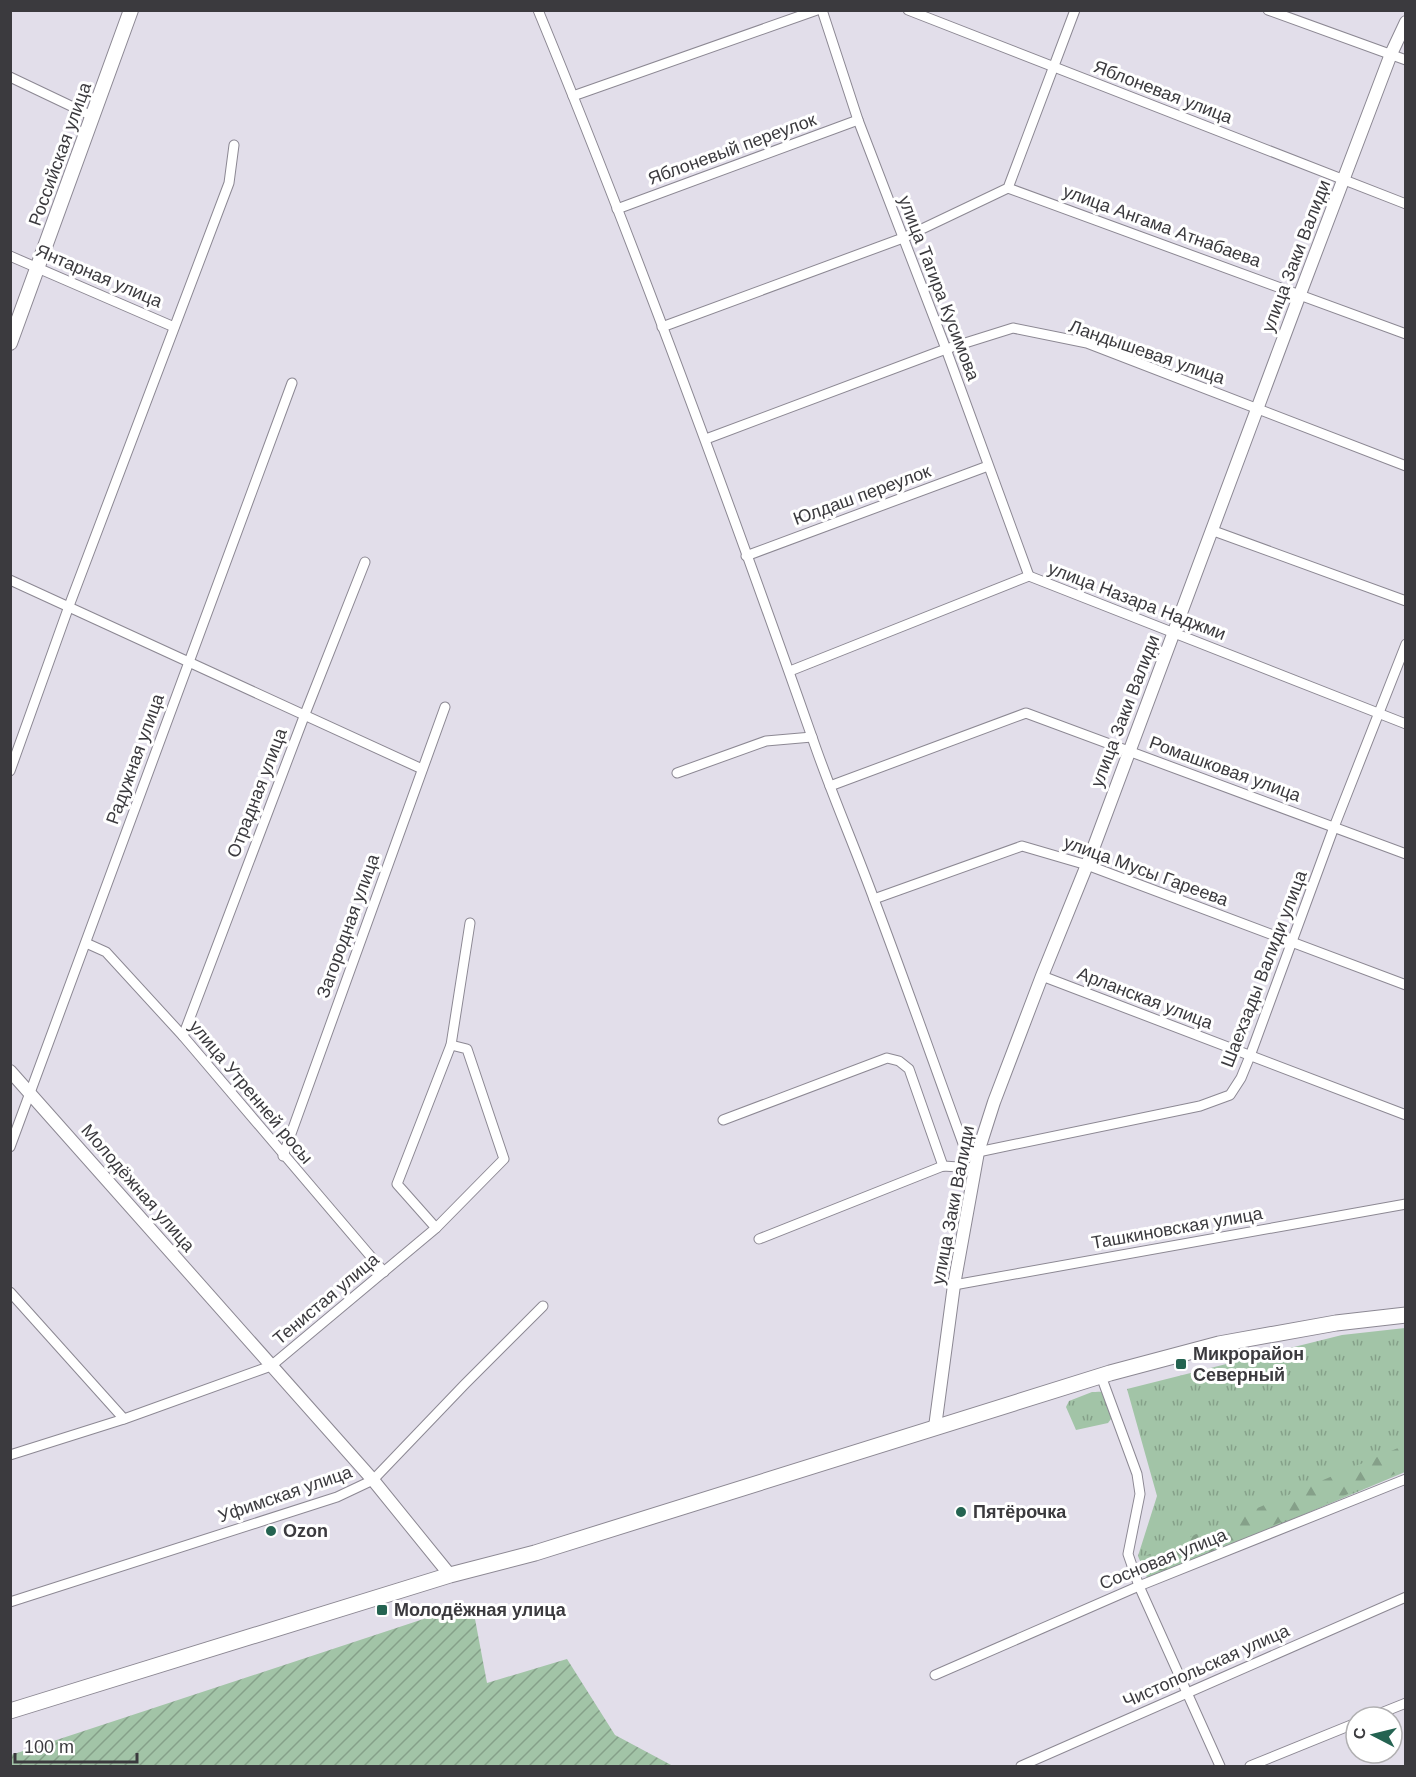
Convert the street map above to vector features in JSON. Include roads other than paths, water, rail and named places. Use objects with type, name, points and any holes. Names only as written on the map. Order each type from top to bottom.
[{"type":"main road","name":"Российская улица","points":[[10,343],[132,10]]},
{"type":"main road","points":[[10,1711],[450,1575],[534,1553],[1101,1376],[1219,1344],[1335,1323],[1406,1315]]},
{"type":"street","points":[[538,10],[706,439],[812,737],[965,1149],[978,1152]]},
{"type":"street","points":[[573,96],[817,10]]},
{"type":"street","name":"улица Тагира Кусимова","points":[[822,10],[858,120],[946,349],[1029,576]]},
{"type":"street","name":"Яблоневая улица","points":[[908,10],[1406,204]]},
{"type":"street","points":[[662,327],[903,238],[1008,188],[1075,10]]},
{"type":"street","points":[[1268,10],[1406,60]]},
{"type":"street","name":"улица Заки Валиди","points":[[935,1427],[954,1285],[975,1168],[994,1102],[1087,865],[1343,180],[1406,22]]},
{"type":"street","points":[[10,77],[92,116]]},
{"type":"street","name":"Яблоневый переулок","points":[[617,209],[858,120]]},
{"type":"street","points":[[10,771],[69,606],[229,183],[234,146]]},
{"type":"street","name":"улица Ангама Атнабаева","points":[[1008,188],[1406,334]]},
{"type":"street","name":"Янтарная улица","points":[[10,256],[174,327]]},
{"type":"street","name":"Ландышевая улица","points":[[706,439],[946,349],[1014,328],[1087,344],[1406,466]]},
{"type":"street","name":"Радужная улица","points":[[10,1147],[292,383]]},
{"type":"street","name":"Юлдаш переулок","points":[[746,556],[988,465]]},
{"type":"street","points":[[1211,530],[1406,601]]},
{"type":"street","name":"Отрадная улица","points":[[183,1036],[365,562]]},
{"type":"street","name":"улица Назара Наджми","points":[[790,671],[1029,576],[1406,724]]},
{"type":"street","points":[[10,580],[422,769]]},
{"type":"street","name":"Шаехзады Валиди улица","points":[[978,1152],[1200,1106],[1230,1095],[1241,1078],[1250,1056],[1406,645]]},
{"type":"street","name":"Загородная улица","points":[[283,1156],[445,706]]},
{"type":"street","name":"Ромашковая улица","points":[[830,786],[1026,712],[1406,854]]},
{"type":"street","points":[[677,773],[766,741],[812,737]]},
{"type":"street","name":"улица Мусы Гареева","points":[[874,899],[1022,846],[1087,865],[1406,985]]},
{"type":"street","points":[[436,1228],[397,1184],[451,1045],[470,923]]},
{"type":"street","name":"улица Утренней росы","points":[[86,943],[106,952],[183,1036],[384,1272]]},
{"type":"street","name":"Арланская улица","points":[[1042,976],[1406,1115]]},
{"type":"street","name":"Тенистая улица","points":[[10,1455],[124,1419],[271,1366],[436,1228],[504,1159],[467,1049],[451,1045]]},
{"type":"street","points":[[723,1120],[887,1058],[899,1061],[909,1069],[943,1166]]},
{"type":"street","name":"Молодёжная улица","points":[[10,1071],[373,1480],[450,1575]]},
{"type":"street","points":[[759,1239],[943,1166],[975,1168]]},
{"type":"street","name":"Ташкиновская улица","points":[[954,1285],[1406,1204]]},
{"type":"street","points":[[10,1292],[124,1419]]},
{"type":"street","name":"Уфимская улица","points":[[10,1602],[337,1497],[373,1480],[543,1306]]},
{"type":"street","points":[[1101,1376],[1137,1474],[1140,1494],[1128,1554],[1139,1586],[1220,1767]]},
{"type":"street","name":"Сосновая улица","points":[[935,1675],[1139,1586],[1406,1479]]},
{"type":"street","name":"Чистопольская улица","points":[[1021,1767],[1406,1597]]},
{"type":"street","points":[[1250,1767],[1344,1728]]},
{"type":"place","name":"Микрорайон Северный","points":[[1181,1364]]},
{"type":"place","name":"Пятёрочка","points":[[961,1512]]},
{"type":"place","name":"Ozon","points":[[271,1531]]},
{"type":"place","name":"Молодёжная улица","points":[[382,1610]]}]
